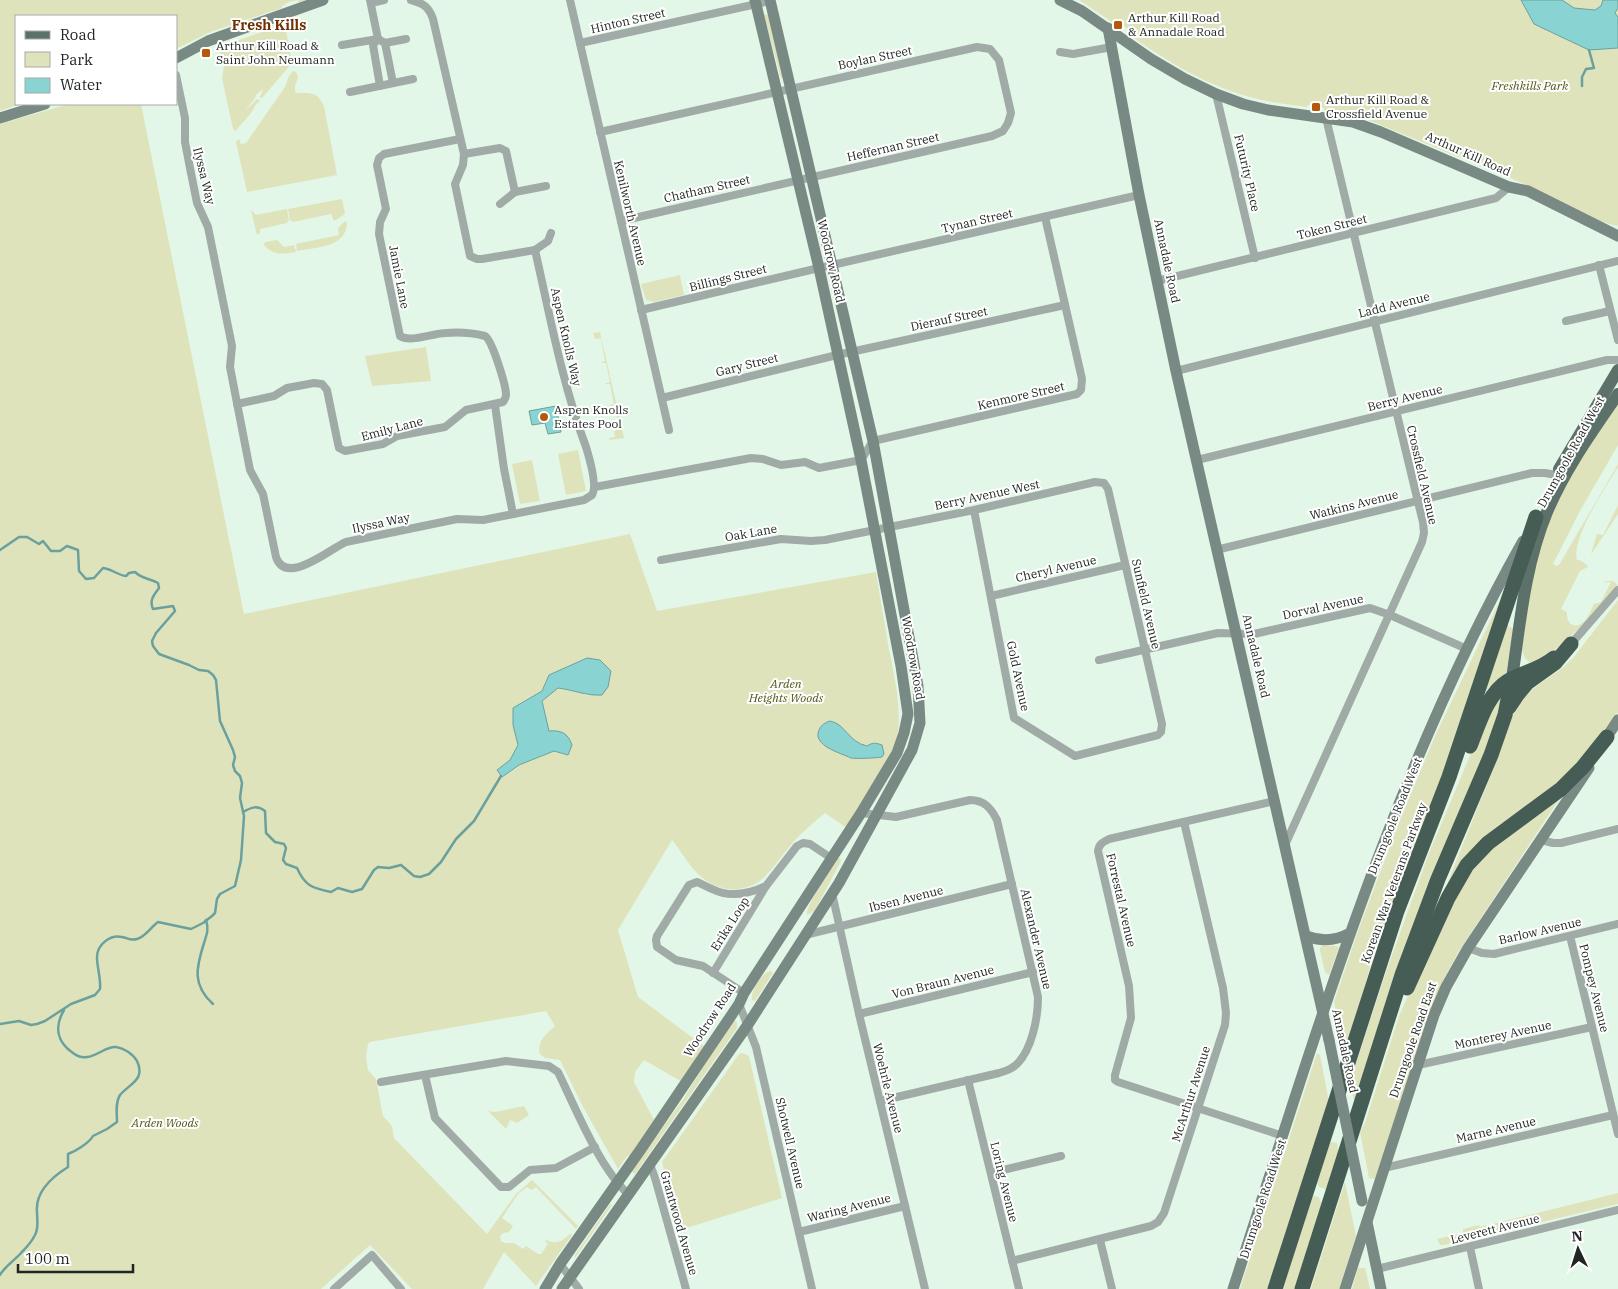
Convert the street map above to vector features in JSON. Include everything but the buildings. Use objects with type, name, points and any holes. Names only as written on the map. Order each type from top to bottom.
[{"type":"highway","name":"Korean War Veterans Parkway","points":[[1275,1289],[1389,936],[1449,777],[1536,517]]},
{"type":"highway","points":[[1505,715],[1527,683],[1555,663],[1571,644]]},
{"type":"highway","points":[[1419,856],[1442,810],[1490,700],[1499,688],[1512,679],[1540,668],[1554,658]]},
{"type":"highway","points":[[1364,1099],[1371,1070],[1402,975],[1438,879],[1488,763],[1505,715],[1512,679]]},
{"type":"highway","points":[[1302,1289],[1364,1099],[1408,987],[1444,905],[1462,872],[1488,843],[1550,799],[1567,784],[1611,737]]},
{"type":"main road","name":"Drumgoole Road West","points":[[1536,517],[1556,475],[1618,370]]},
{"type":"main road","name":"Drumgoole Road West","points":[[1512,679],[1530,568],[1547,513],[1569,469],[1618,394]]},
{"type":"main road","points":[[1517,644],[1520,657],[1526,664],[1536,665],[1554,658],[1571,644]]},
{"type":"street","points":[[178,57],[208,41],[323,0]]},
{"type":"street","points":[[384,0],[371,2],[393,83]]},
{"type":"street","points":[[410,0],[426,2],[433,19],[464,154],[463,165],[455,184],[470,256],[482,259],[535,250],[548,242],[551,233]]},
{"type":"street","name":"Kenilworth Avenue","points":[[570,0],[669,430]]},
{"type":"street","name":"Hinton Street","points":[[580,43],[770,0]]},
{"type":"street","name":"Woodrow Road","points":[[562,1289],[747,1026],[832,893],[912,750],[920,723],[918,686],[872,441],[770,0]]},
{"type":"street","name":"Arthur Kill Road","points":[[1060,0],[1082,11],[1151,59],[1216,94],[1243,104],[1268,110],[1353,122],[1382,132],[1509,187],[1528,191],[1618,236]]},
{"type":"street","name":"Woodrow Road","points":[[544,1289],[741,998],[861,813],[896,753],[908,714],[901,666],[861,460],[819,268],[756,2]]},
{"type":"street","name":"Annadale Road","points":[[1108,28],[1139,195],[1176,371],[1306,936],[1382,1289]]},
{"type":"street","points":[[342,46],[406,39]]},
{"type":"street","points":[[380,86],[373,45],[381,41]]},
{"type":"street","name":"Boylan Street","points":[[778,91],[977,47],[990,49],[998,60],[1011,113],[1008,123],[1002,131],[992,136]]},
{"type":"street","points":[[1060,52],[1073,54],[1112,47]]},
{"type":"street","points":[[350,92],[413,79]]},
{"type":"street","name":"Ilyssa Way","points":[[178,85],[185,118],[184,142],[197,203],[208,227],[232,346],[230,367],[250,470],[263,494],[278,565],[282,567],[296,566],[315,562],[338,545],[346,542],[457,519],[478,520],[584,500],[592,495],[595,487],[751,458],[763,459],[781,465],[805,462],[819,468],[861,460]]},
{"type":"street","points":[[600,132],[778,91]]},
{"type":"street","name":"Futurity Place","points":[[1216,94],[1255,258]]},
{"type":"street","points":[[0,118],[42,105]]},
{"type":"street","name":"Crossfield Avenue","points":[[1285,845],[1422,542],[1424,528],[1326,118]]},
{"type":"street","name":"Heffernan Street","points":[[798,180],[992,136]]},
{"type":"street","name":"Jamie Lane","points":[[460,139],[384,154],[378,158],[386,209],[380,222],[379,234],[400,336],[409,339],[453,332],[485,336],[490,341],[502,375],[506,394],[503,402],[494,405]]},
{"type":"street","points":[[464,154],[500,148],[506,151],[515,192]]},
{"type":"street","name":"Chatham Street","points":[[621,221],[798,180]]},
{"type":"street","points":[[500,204],[515,192],[546,186]]},
{"type":"street","name":"Token Street","points":[[1157,281],[1496,198],[1509,187]]},
{"type":"street","name":"Tynan Street","points":[[819,268],[1139,195]]},
{"type":"street","name":"Kenmore Street","points":[[872,441],[1077,394],[1082,380],[1045,217]]},
{"type":"street","name":"Aspen Knolls Way","points":[[535,250],[566,389],[589,456],[595,487]]},
{"type":"street","name":"Ladd Avenue","points":[[1176,371],[1618,261]]},
{"type":"street","points":[[1599,265],[1618,340]]},
{"type":"street","name":"Billings Street","points":[[641,310],[819,268]]},
{"type":"street","name":"Dierauf Street","points":[[837,355],[1065,305]]},
{"type":"street","points":[[1566,322],[1610,311]]},
{"type":"street","name":"Gary Street","points":[[662,398],[837,355]]},
{"type":"street","name":"Berry Avenue","points":[[1197,460],[1607,360],[1618,360]]},
{"type":"street","name":"Emily Lane","points":[[237,404],[274,396],[287,388],[314,383],[322,384],[327,390],[339,448],[345,452],[383,444],[397,436],[445,427],[466,410],[494,405]]},
{"type":"street","points":[[494,405],[504,469],[514,514]]},
{"type":"street","points":[[861,460],[872,441]]},
{"type":"street","name":"Watkins Avenue","points":[[1216,550],[1532,473],[1556,475]]},
{"type":"street","name":"Berry Avenue West","points":[[875,530],[974,510],[1095,482],[1104,482]]},
{"type":"street","name":"Sunfield Avenue","points":[[1104,482],[1108,488],[1126,565],[1162,724],[1161,732]]},
{"type":"street","name":"Gold Avenue","points":[[974,510],[1014,718],[1075,756],[1154,736],[1161,732]]},
{"type":"street","name":"Drumgoole Road West","points":[[1233,1289],[1350,933],[1398,807],[1434,722],[1468,649],[1506,571],[1536,517]]},
{"type":"street","name":"Oak Lane","points":[[661,560],[781,539],[824,540],[875,530]]},
{"type":"street","name":"Cheryl Avenue","points":[[991,596],[1126,565]]},
{"type":"street","points":[[1571,644],[1618,590]]},
{"type":"street","name":"Dorval Avenue","points":[[1099,660],[1218,633],[1254,634],[1365,608],[1375,608],[1468,649]]},
{"type":"street","name":"Drumgoole Road East","points":[[1345,1289],[1439,1001],[1468,948],[1611,737],[1618,720]]},
{"type":"street","name":"Alexander Avenue","points":[[861,813],[896,817],[976,800],[982,802],[990,809],[997,820],[1038,997],[1038,1012],[1028,1045],[1022,1059],[1014,1067],[880,1102]]},
{"type":"street","name":"Forrestal Avenue","points":[[1198,1109],[1115,1080],[1131,1018],[1132,1004],[1130,986],[1098,856],[1098,847],[1109,839],[1275,800]]},
{"type":"street","name":"McArthur Avenue","points":[[1012,1261],[1151,1226],[1162,1217],[1225,1025],[1226,1013],[1223,988],[1184,822]]},
{"type":"street","points":[[1541,840],[1560,843],[1618,829]]},
{"type":"street","name":"Erika Loop","points":[[713,973],[766,886],[800,843],[807,843],[831,858]]},
{"type":"street","name":"Erika Loop","points":[[741,998],[703,966],[676,960],[660,950],[656,944],[657,936],[691,883],[697,882],[712,890],[728,894],[750,892],[766,886]]},
{"type":"street","name":"Ibsen Avenue","points":[[805,935],[1012,884]]},
{"type":"street","name":"Woehrle Avenue","points":[[832,893],[925,1289]]},
{"type":"street","name":"Barlow Avenue","points":[[1468,948],[1482,953],[1494,954],[1618,924]]},
{"type":"street","points":[[1306,936],[1316,940],[1328,941],[1350,933]]},
{"type":"street","name":"Pompey Avenue","points":[[1570,936],[1618,1134]]},
{"type":"street","name":"Von Braun Avenue","points":[[859,1014],[1033,972]]},
{"type":"street","name":"Shotwell Avenue","points":[[741,998],[747,1026],[756,1047],[812,1289]]},
{"type":"street","name":"Monterey Avenue","points":[[1418,1065],[1592,1027]]},
{"type":"street","points":[[381,1082],[506,1062],[552,1067],[558,1072],[595,1147],[617,1183],[628,1194]]},
{"type":"street","points":[[425,1075],[435,1118],[501,1187],[509,1187],[528,1171],[556,1168],[595,1147]]},
{"type":"street","name":"Loring Avenue","points":[[968,1080],[1019,1289]]},
{"type":"street","points":[[1198,1109],[1283,1136]]},
{"type":"street","name":"Marne Avenue","points":[[1384,1168],[1614,1115]]},
{"type":"street","points":[[991,1173],[1062,1156]]},
{"type":"street","name":"Grantwood Avenue","points":[[650,1164],[656,1178],[686,1289]]},
{"type":"street","name":"Waring Avenue","points":[[799,1232],[905,1206]]},
{"type":"street","name":"Leverett Avenue","points":[[1377,1269],[1618,1210]]},
{"type":"street","points":[[1100,1240],[1112,1289]]},
{"type":"street","points":[[1470,1247],[1479,1289]]},
{"type":"street","points":[[334,1289],[372,1255],[401,1289]]},
{"type":"street","points":[[560,1264],[579,1289]]},
{"type":"green space","points":[[0,0],[298,0],[289,2],[282,6],[282,8],[210,32],[178,48],[178,15],[15,15],[15,105],[17,105],[0,111]]},
{"type":"green space","name":"Freshkills Park","points":[[1079,0],[1618,0],[1618,225],[1596,220],[1522,183],[1366,119],[1308,105],[1307,107],[1260,100],[1221,87],[1190,73],[1160,55],[1131,36],[1133,32],[1120,24],[1115,24]]},
{"type":"green space","points":[[768,14],[783,78],[781,78],[764,15]]},
{"type":"green space","points":[[285,24],[292,63],[262,98],[259,97],[263,89],[256,95],[245,111],[257,99],[260,101],[236,131],[233,129],[222,78],[224,66],[219,49],[233,42]]},
{"type":"green space","points":[[293,71],[296,72],[298,77],[295,92],[316,95],[324,106],[337,175],[247,192],[236,142],[239,139],[241,144],[246,143],[285,87]]},
{"type":"green space","points":[[66,105],[141,105],[244,614],[630,534],[657,611],[876,572],[898,698],[898,735],[895,746],[847,828],[825,813],[796,839],[761,880],[753,885],[745,888],[728,889],[712,884],[698,874],[672,840],[618,930],[638,997],[705,1047],[684,1083],[644,1060],[635,1072],[634,1082],[655,1122],[618,1169],[582,1105],[560,1060],[545,1058],[540,1054],[541,1042],[555,1026],[546,1011],[370,1042],[368,1044],[366,1056],[368,1070],[376,1079],[383,1116],[392,1126],[394,1138],[487,1234],[516,1194],[532,1180],[578,1226],[576,1229],[536,1187],[531,1190],[527,1187],[518,1194],[502,1218],[513,1226],[509,1232],[503,1233],[500,1236],[501,1241],[514,1243],[523,1249],[526,1246],[541,1254],[548,1244],[546,1240],[556,1242],[570,1234],[572,1235],[536,1286],[504,1252],[483,1289],[412,1289],[370,1245],[321,1289],[0,1289],[0,124]],"holes":[[[587,658],[588,696],[575,690],[557,688],[542,701],[549,731],[568,755],[554,751],[519,765],[502,777],[497,770],[510,760],[518,745],[513,725],[542,691],[549,675]]]},
{"type":"green space","points":[[342,199],[345,214],[334,221],[331,214],[293,222],[290,220],[288,209]]},
{"type":"green space","points":[[287,209],[289,220],[287,223],[260,229],[260,233],[257,235],[251,210],[256,215]]},
{"type":"green space","points":[[345,221],[347,223],[345,231],[336,242],[297,251],[296,244],[339,235],[338,228]]},
{"type":"green space","points":[[277,240],[284,247],[294,245],[296,252],[282,254],[270,251],[263,244]]},
{"type":"green space","points":[[680,275],[684,295],[654,302],[646,300],[641,284]]},
{"type":"green space","points":[[600,332],[624,438],[610,440],[609,438],[615,437],[614,431],[619,429],[615,406],[608,406],[614,404],[610,384],[604,384],[610,382],[606,363],[600,363],[605,361],[601,338],[595,339],[593,333]]},
{"type":"green space","points":[[426,347],[431,381],[372,386],[365,356]]},
{"type":"green space","points":[[1618,402],[1618,445],[1580,511],[1553,564],[1559,565],[1618,464],[1598,499],[1579,539],[1577,560],[1580,560],[1588,567],[1580,571],[1561,609],[1567,612],[1568,620],[1571,624],[1579,625],[1586,620],[1594,604],[1601,602],[1611,582],[1605,583],[1605,581],[1613,581],[1617,584],[1617,587],[1585,623],[1548,656],[1536,663],[1529,662],[1522,650],[1531,585],[1538,553],[1548,522],[1571,475]]},
{"type":"green space","points":[[578,450],[586,491],[566,495],[558,454]]},
{"type":"green space","points":[[532,460],[540,501],[520,504],[512,464]]},
{"type":"green space","points":[[1618,505],[1618,514],[1591,554],[1597,534],[1603,535]]},
{"type":"green space","points":[[1512,575],[1445,771],[1373,956],[1345,1057],[1334,1002],[1358,931],[1402,815],[1436,734]]},
{"type":"green space","points":[[1618,600],[1618,712],[1590,755],[1443,894],[1500,752],[1514,710],[1528,692],[1561,669],[1573,658]]},
{"type":"green space","points":[[1507,625],[1513,629],[1509,677],[1489,687],[1484,693]]},
{"type":"green space","points":[[1507,690],[1356,1112],[1350,1081],[1387,969],[1429,853],[1490,708]]},
{"type":"green space","points":[[1562,795],[1459,951],[1443,980],[1375,1179],[1369,1178],[1360,1132],[1365,1123],[1399,1016],[1459,884],[1487,851]]},
{"type":"green space","points":[[838,858],[841,861],[815,910],[807,915],[814,896]]},
{"type":"green space","points":[[1322,945],[1339,947],[1329,975],[1325,972],[1320,951]]},
{"type":"green space","points":[[771,971],[773,973],[755,1001],[752,1000],[757,982]]},
{"type":"green space","points":[[731,1022],[737,1022],[737,1028],[635,1174],[631,1171],[684,1098]]},
{"type":"green space","points":[[742,1053],[749,1056],[782,1198],[680,1230],[662,1162],[739,1054]]},
{"type":"green space","points":[[1317,1053],[1320,1055],[1330,1107],[1268,1289],[1240,1289]]},
{"type":"green space","points":[[524,1106],[529,1115],[517,1123],[510,1120],[506,1129],[488,1111],[495,1112]]},
{"type":"green space","points":[[1331,1142],[1337,1143],[1340,1157],[1328,1188],[1325,1189],[1319,1187],[1316,1180]]},
{"type":"green space","points":[[1345,1182],[1356,1236],[1339,1289],[1311,1289]]},
{"type":"green space","points":[[1618,1193],[1618,1204],[1444,1245],[1440,1245],[1437,1239],[1463,1233],[1463,1229],[1479,1225],[1480,1227]]},
{"type":"green space","points":[[1314,1196],[1319,1197],[1321,1203],[1320,1214],[1305,1266],[1299,1274],[1297,1289],[1282,1289],[1312,1198]]},
{"type":"green space","points":[[610,1204],[612,1205],[575,1258],[575,1255]]},
{"type":"green space","points":[[1358,1268],[1365,1268],[1370,1289],[1352,1289]]},
{"type":"water","points":[[1521,0],[1562,0],[1574,8],[1595,10],[1601,6],[1603,0],[1618,0],[1618,8],[1615,13],[1618,17],[1618,48],[1589,50],[1534,24]]},
{"type":"water","name":"Aspen Knolls Estates Pool","points":[[556,406],[561,432],[548,434],[545,423],[532,425],[529,411]]},
{"type":"water","points":[[587,658],[600,660],[611,671],[608,687],[602,695],[591,695],[558,688],[542,701],[549,731],[564,733],[572,745],[568,755],[554,751],[519,765],[502,777],[497,770],[510,760],[518,745],[513,725],[513,708],[542,691],[549,675]]},
{"type":"water","points":[[830,721],[840,726],[855,741],[861,744],[867,746],[874,743],[882,745],[884,754],[882,757],[851,758],[823,745],[818,736],[819,730],[825,723]]},
{"type":"waterway","points":[[1582,86],[1582,77],[1586,69],[1594,68],[1589,50]]},
{"type":"waterway","points":[[0,550],[19,537],[27,537],[39,544],[43,541],[51,551],[60,551],[67,546],[78,550],[79,571],[86,579],[94,578],[103,568],[126,576],[129,573],[135,572],[158,583],[159,588],[152,600],[153,609],[173,606],[175,611],[156,633],[152,641],[153,646],[159,654],[199,670],[208,671],[216,680],[220,721],[233,750],[235,771],[240,776],[242,783],[240,798],[244,816],[241,860],[235,886],[220,894],[217,899],[215,913],[212,916],[191,929],[158,922],[137,939],[113,937],[105,941],[99,948],[98,953],[100,989],[95,995],[71,1004],[37,1024],[31,1025],[19,1021],[0,1024]]},
{"type":"waterway","points":[[243,812],[254,807],[265,811],[266,833],[275,842],[284,844],[286,848],[283,860],[286,864],[297,868],[303,879],[310,885],[331,892],[338,888],[352,892],[362,889],[378,867],[389,868],[401,865],[414,876],[420,877],[429,874],[441,862],[456,839],[474,821],[501,776]]},
{"type":"waterway","points":[[206,920],[207,932],[199,960],[198,976],[202,990],[213,1004]]},
{"type":"waterway","points":[[0,1275],[27,1247],[35,1235],[39,1198],[51,1180],[68,1167],[68,1154],[117,1122],[118,1098],[135,1081],[139,1073],[139,1067],[135,1058],[122,1049],[112,1047],[95,1055],[85,1057],[76,1055],[68,1049],[60,1039],[58,1028],[64,1010]]},
{"type":"place","name":"Arthur Kill Road & Annadale Road","points":[[1118,25]]},
{"type":"place","name":"Arthur Kill Road & Saint John Neumann","points":[[206,53]]},
{"type":"place","name":"Arthur Kill Road & Crossfield Avenue","points":[[1316,107]]},
{"type":"place","name":"Aspen Knolls Estates Pool","points":[[544,417]]},
{"type":"district","name":"Fresh Kills","points":[[269,25]]},
{"type":"park label","name":"Arden Heights Woods","points":[[786,691]]},
{"type":"park label","name":"Arden Woods","points":[[165,1123]]}]
